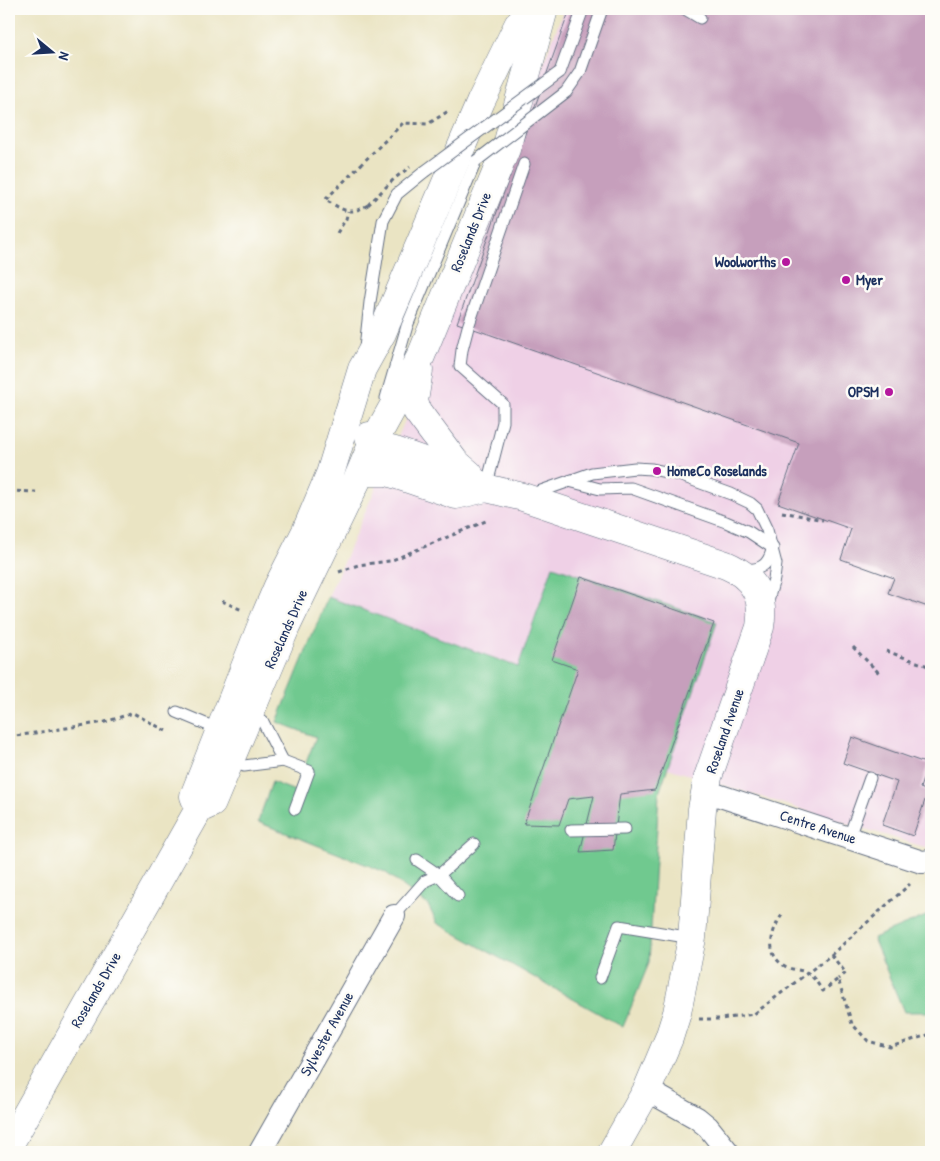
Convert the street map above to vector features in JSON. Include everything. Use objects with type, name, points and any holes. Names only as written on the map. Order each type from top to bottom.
[{"type":"street","name":"Roselands Drive","points":[[199,809],[194,796],[278,586],[306,530],[330,474],[362,369],[382,333],[482,101],[518,26],[530,9]]},
{"type":"street","name":"Roselands Drive","points":[[9,1145],[199,809],[212,804],[286,627],[372,445],[421,356],[506,149],[544,9]]},
{"type":"street","name":"Roselands Drive","points":[[382,333],[383,356],[364,422],[372,445],[388,472]]},
{"type":"street","points":[[421,356],[414,401],[417,411],[455,462],[486,488]]},
{"type":"street","name":"Roselands Drive","points":[[330,474],[372,445]]},
{"type":"street","name":"Roseland Avenue","points":[[372,445],[458,473],[486,488],[523,497],[726,565],[740,572],[754,586],[761,602],[760,627],[712,765],[705,791],[692,938],[682,992],[669,1038],[647,1090],[612,1152]]},
{"type":"street","name":"Roseland Avenue","points":[[358,478],[371,472],[388,472],[456,495],[486,488]]},
{"type":"street","name":"Centre Avenue","points":[[705,791],[922,862],[931,861]]},
{"type":"street","name":"Sylvester Avenue","points":[[260,1152],[394,916]]},
{"type":"street","points":[[647,1090],[697,1118],[708,1127],[728,1152]]},
{"type":"lane","points":[[362,369],[383,221],[397,194],[560,72],[582,9]]},
{"type":"lane","points":[[372,445],[407,326],[476,161],[566,92],[580,72],[602,9]]},
{"type":"lane","points":[[685,9],[700,18]]},
{"type":"lane","points":[[486,488],[503,422],[503,404],[460,366],[468,327],[524,164]]},
{"type":"lane","points":[[523,497],[592,473],[634,468],[652,469],[679,475],[731,494],[750,504],[757,509],[767,530],[776,564],[774,580],[760,627]]},
{"type":"lane","points":[[569,481],[600,489],[631,488],[726,522],[749,532],[773,548]]},
{"type":"lane","points":[[726,565],[744,570],[754,570],[763,567],[770,560],[773,548]]},
{"type":"lane","points":[[177,712],[220,730]]},
{"type":"lane","points":[[249,716],[264,722],[283,761]]},
{"type":"lane","points":[[230,760],[244,766],[283,761],[309,772],[295,810]]},
{"type":"lane","points":[[849,838],[870,778]]},
{"type":"lane","points":[[571,830],[625,830]]},
{"type":"lane","points":[[394,916],[425,881],[439,875],[474,844]]},
{"type":"lane","points":[[417,860],[439,875],[458,896]]},
{"type":"lane","points":[[600,978],[619,926],[692,938]]},
{"type":"path","points":[[368,205],[358,211],[348,212],[325,200],[403,123],[428,124],[452,109]]},
{"type":"path","points":[[337,233],[348,212]]},
{"type":"path","points":[[9,491],[36,492]]},
{"type":"path","points":[[782,512],[823,520]]},
{"type":"path","points":[[335,573],[358,565],[390,561],[486,521]]},
{"type":"path","points":[[222,601],[244,611]]},
{"type":"path","points":[[853,647],[878,673]]},
{"type":"path","points":[[886,651],[931,667]]},
{"type":"path","points":[[9,737],[105,722],[133,713],[168,732]]},
{"type":"path","points":[[696,1019],[721,1019],[754,1014],[831,954],[910,884]]},
{"type":"path","points":[[782,915],[773,930],[771,940],[772,950],[779,961],[787,967],[808,973],[823,991],[846,973],[831,954]]},
{"type":"path","points":[[838,979],[852,1024],[868,1041],[890,1047],[931,1034]]},
{"type":"shaded area","name":"HomeCo Roselands","points":[[564,9],[931,9],[931,846],[924,847],[667,768],[717,622],[519,667],[328,597],[425,375]]},
{"type":"green space","points":[[553,566],[717,622],[659,793],[649,963],[623,1027],[437,923],[428,905],[385,872],[258,822],[272,782],[295,791],[316,737],[277,722],[328,597],[518,667]]},
{"type":"green space","points":[[931,914],[931,1012],[904,1012],[873,938]]},
{"type":"building","points":[[570,9],[931,9],[931,608],[888,593],[894,578],[841,559],[851,529],[778,503],[799,443],[457,323]]},
{"type":"building","points":[[581,577],[714,623],[655,790],[620,794],[613,850],[580,852],[594,796],[568,799],[559,825],[524,824],[578,669],[552,660]]},
{"type":"building","points":[[852,737],[928,764],[920,788],[928,791],[913,836],[882,825],[897,782],[843,763]]},
{"type":"place","name":"Woolworths","points":[[786,262]]},
{"type":"place","name":"Myer","points":[[846,280]]},
{"type":"place","name":"OPSM","points":[[889,392]]},
{"type":"place","name":"HomeCo Roselands","points":[[657,471]]}]
